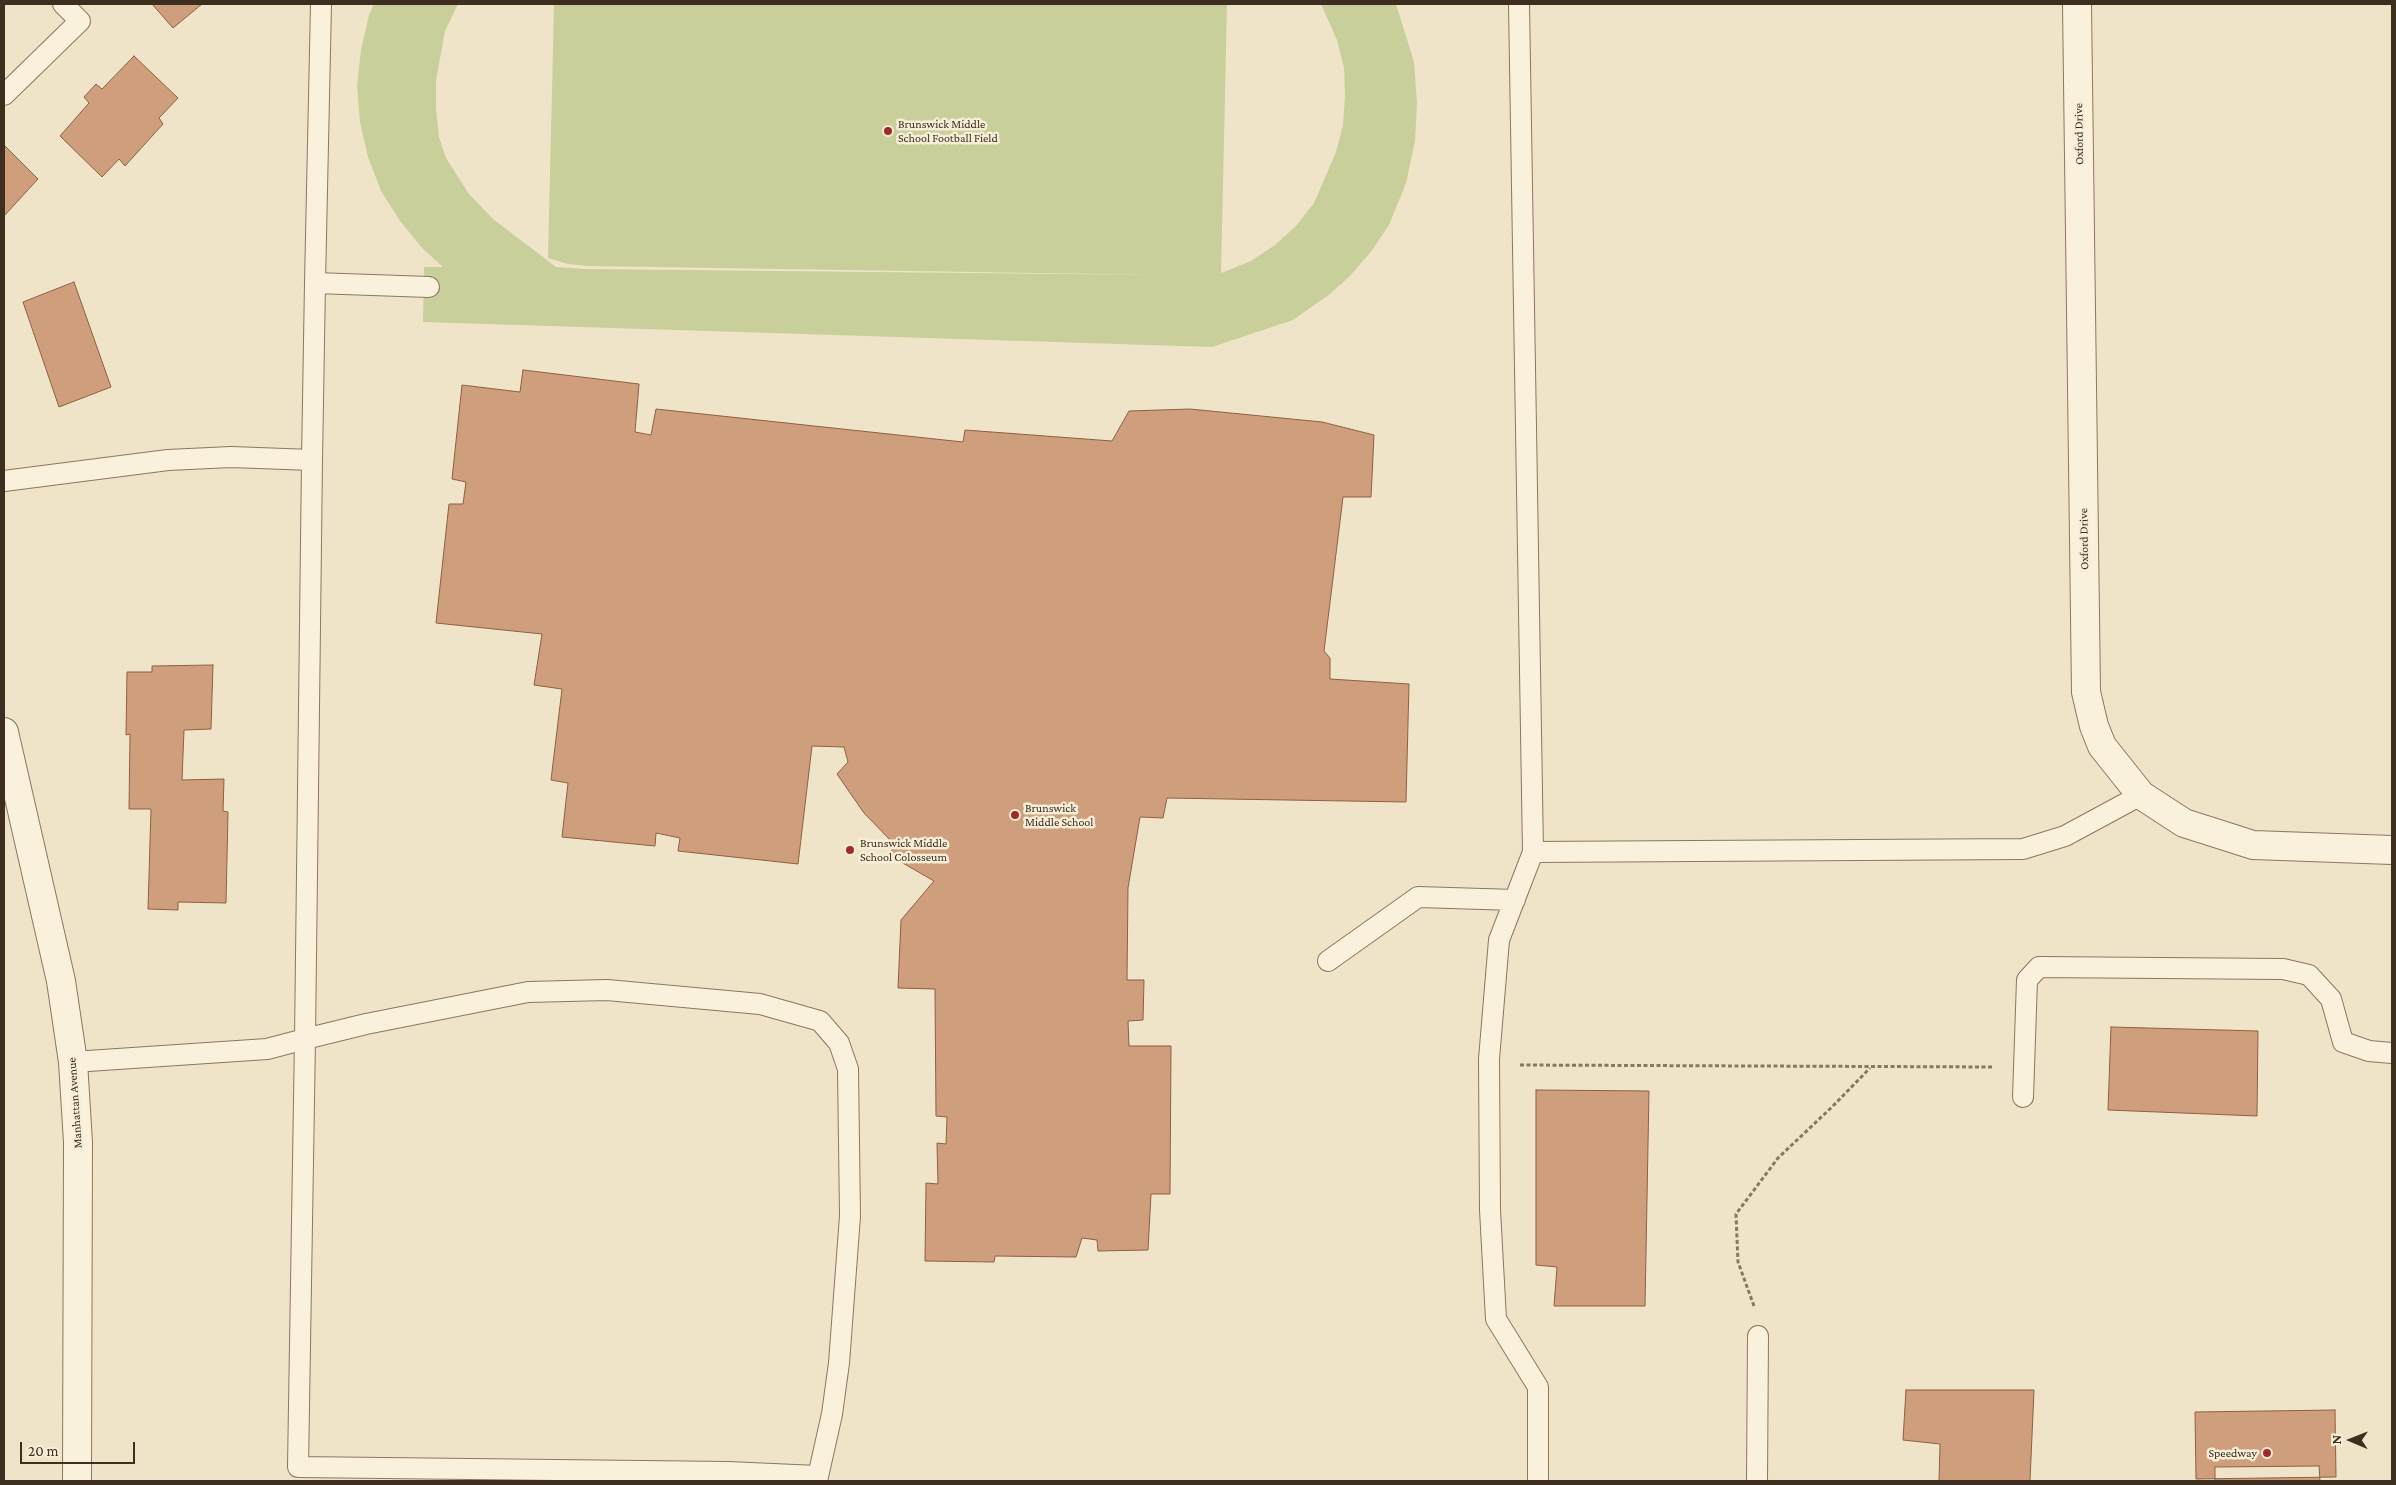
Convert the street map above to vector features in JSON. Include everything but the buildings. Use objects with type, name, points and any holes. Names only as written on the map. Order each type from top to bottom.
[{"type":"street","name":"Oxford Drive","points":[[2077,4],[2086,692],[2102,746],[2141,794],[2184,823],[2246,844],[2392,850]]},
{"type":"street","name":"Manhattan Avenue","points":[[4,732],[61,981],[73,1062],[78,1142],[77,1481]]},
{"type":"lane","points":[[4,95],[80,21],[62,4]]},
{"type":"lane","points":[[73,1062],[267,1049],[305,1039],[366,1024],[528,992],[607,990],[715,999],[760,1004],[820,1021],[839,1043],[848,1069],[851,1146],[850,1216],[839,1363],[832,1414],[817,1478],[728,1472],[298,1467],[305,1039],[312,460],[321,4]]},
{"type":"lane","points":[[1519,4],[1533,852],[1499,940],[1490,1065],[1490,1210],[1496,1319],[1538,1387],[1538,1481]]},
{"type":"lane","points":[[315,283],[429,287]]},
{"type":"lane","points":[[4,481],[168,460],[231,457],[312,460]]},
{"type":"lane","points":[[1533,852],[2024,849],[2065,836],[2141,794]]},
{"type":"lane","points":[[1328,961],[1418,897],[1514,900]]},
{"type":"lane","points":[[2023,1097],[2027,980],[2039,967],[2283,969],[2310,975],[2331,1000],[2343,1042],[2370,1051],[2392,1053]]},
{"type":"lane","points":[[1757,1481],[1758,1336]]},
{"type":"path","points":[[1490,1065],[2024,1067]]},
{"type":"path","points":[[1758,1336],[1753,1301],[1738,1262],[1736,1214],[1778,1158],[1832,1108],[1870,1067]]},
{"type":"green space","name":"Brunswick Middle School Football Field","points":[[374,4],[458,4],[445,31],[436,81],[439,137],[446,158],[469,194],[493,219],[556,267],[585,269],[1164,275],[588,266],[568,264],[548,258],[554,4],[1227,4],[1221,273],[1251,261],[1275,245],[1296,226],[1314,203],[1336,152],[1343,125],[1344,68],[1337,40],[1321,4],[1396,4],[1414,62],[1417,102],[1415,141],[1406,183],[1389,225],[1373,249],[1350,276],[1330,294],[1293,320],[1212,347],[423,322],[424,267],[443,267],[423,249],[400,221],[381,191],[368,157],[360,122],[357,86],[361,50],[369,15]]},
{"type":"place","name":"Brunswick Middle School Football Field","points":[[888,131]]},
{"type":"place","name":"Brunswick Middle School","points":[[1015,815]]},
{"type":"place","name":"Brunswick Middle School Colosseum","points":[[850,850]]},
{"type":"place","name":"Speedway","points":[[2267,1453]]}]
